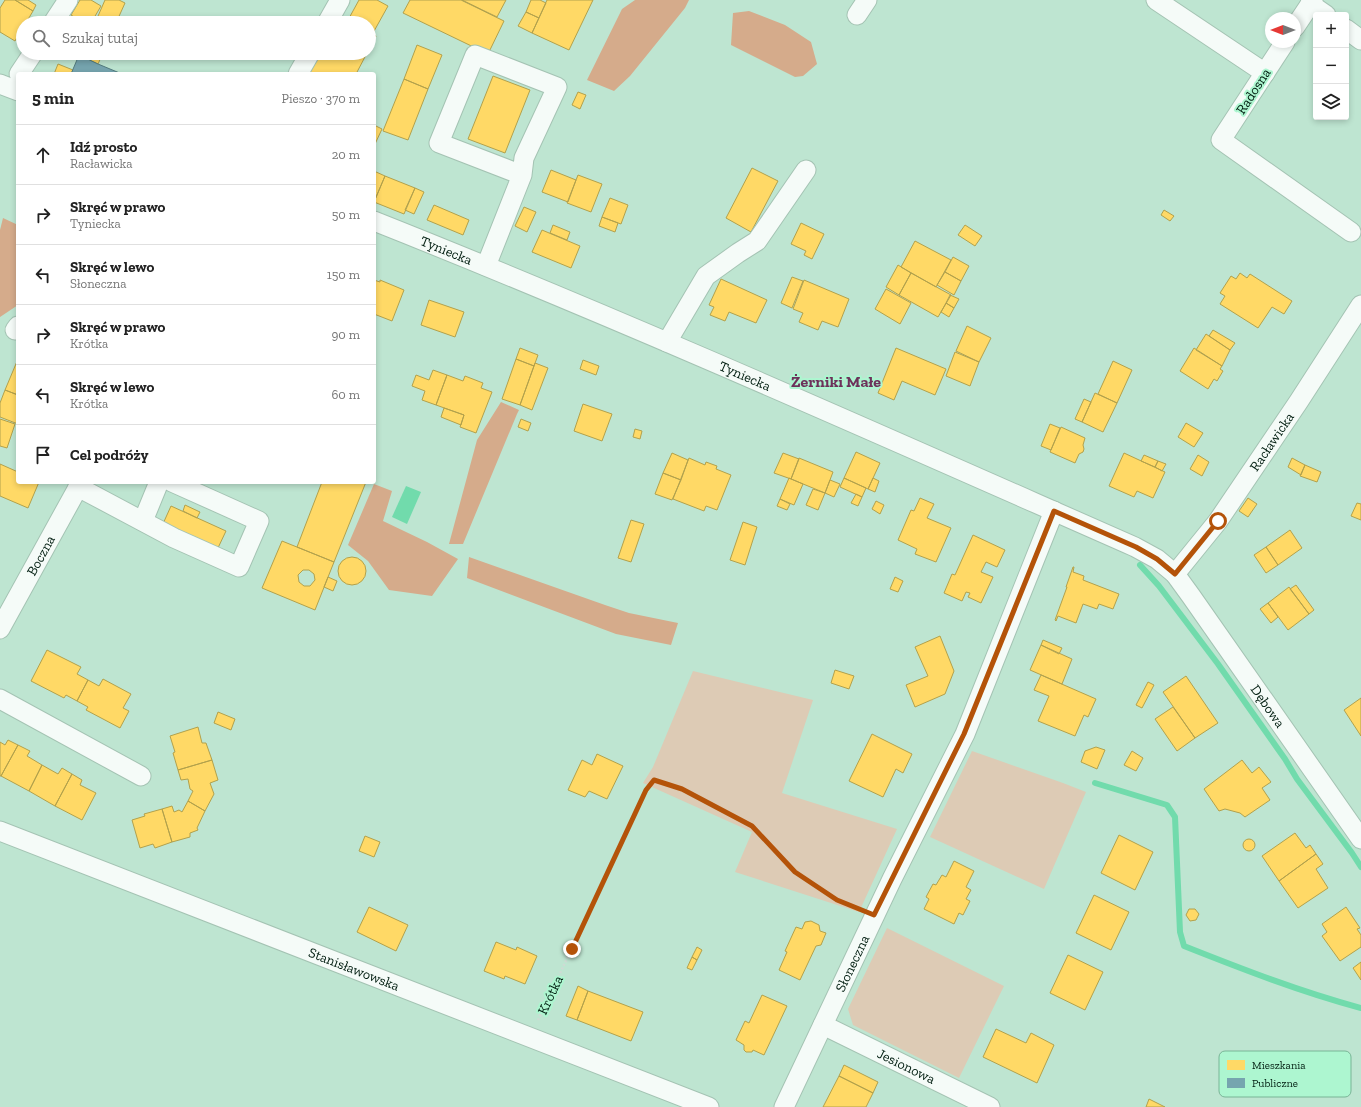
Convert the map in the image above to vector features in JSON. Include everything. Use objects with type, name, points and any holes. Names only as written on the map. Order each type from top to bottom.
[{"type":"street","points":[[58,16],[68,0]]},
{"type":"street","points":[[330,16],[340,0]]},
{"type":"street","points":[[1156,0],[1265,73]]},
{"type":"street","points":[[1301,18],[1311,2],[1323,12]]},
{"type":"street","points":[[1349,31],[1361,40]]},
{"type":"street","name":"Radosna","points":[[1281,48],[1221,140],[1351,232]]},
{"type":"street","points":[[486,266],[522,175],[524,158],[557,87],[475,55],[439,143],[522,175]]},
{"type":"street","points":[[20,72],[28,60]]},
{"type":"street","points":[[299,72],[306,60]]},
{"type":"street","points":[[667,342],[706,276],[738,252],[757,241],[806,170]]},
{"type":"street","name":"Tyniecka","points":[[376,222],[667,342],[1054,511],[1141,550],[1157,559],[1175,574]]},
{"type":"street","name":"Racławicka","points":[[1175,574],[1218,521],[1299,401],[1361,305]]},
{"type":"street","points":[[80,484],[174,538],[239,567],[258,521],[176,484]]},
{"type":"street","name":"Boczna","points":[[0,629],[80,484]]},
{"type":"street","points":[[143,521],[158,484]]},
{"type":"street","name":"Słoneczna","points":[[784,1107],[824,1025],[874,915],[964,734],[1054,511]]},
{"type":"street","name":"Dębowa","points":[[1175,574],[1361,839]]},
{"type":"street","points":[[0,700],[141,776]]},
{"type":"street","name":"Stanisławowska","points":[[0,831],[709,1107]]},
{"type":"street","name":"Jesionowa","points":[[824,1025],[990,1107]]},
{"type":"path","name":"Krótka","points":[[530,1037],[646,790],[654,780],[682,789],[752,826],[795,872],[837,900],[874,915]]},
{"type":"shaded area","points":[[635,0],[689,0],[685,8],[630,76],[614,91],[587,80],[622,9]]},
{"type":"shaded area","points":[[749,11],[785,25],[811,42],[817,64],[803,76],[795,77],[731,45],[733,13]]},
{"type":"shaded area","points":[[3,218],[16,224],[16,306],[0,317],[0,230]]},
{"type":"shaded area","points":[[501,402],[519,410],[463,544],[449,544],[477,440]]},
{"type":"shaded area","points":[[374,484],[392,491],[383,521],[458,559],[432,596],[389,590],[368,561],[348,545]]},
{"type":"shaded area","points":[[406,486],[421,492],[407,524],[392,517]]},
{"type":"shaded area","points":[[469,557],[629,613],[678,623],[671,645],[616,634],[467,578]]},
{"type":"shaded area","points":[[693,671],[813,700],[782,793],[897,829],[859,912],[735,872],[752,832],[643,783],[653,767]]},
{"type":"shaded area","points":[[972,751],[1086,792],[1044,889],[930,837]]},
{"type":"shaded area","points":[[887,928],[1004,986],[959,1078],[853,1025],[848,1009]]},
{"type":"building: Mieszkania","points":[[5,0],[15,0],[33,11],[30,16],[16,16],[15,41],[0,32],[0,8]]},
{"type":"building: Mieszkania","points":[[15,0],[28,0],[36,5],[33,11]]},
{"type":"building: Mieszkania","points":[[80,0],[91,0],[101,6],[95,16],[71,15]]},
{"type":"building: Mieszkania","points":[[105,0],[119,0],[125,3],[119,16],[98,16]]},
{"type":"building: Mieszkania","points":[[359,0],[377,0],[388,6],[376,28],[376,16],[350,16]]},
{"type":"building: Mieszkania","points":[[410,0],[461,0],[504,21],[488,54],[403,13]]},
{"type":"building: Mieszkania","points":[[462,0],[506,0],[497,17]]},
{"type":"building: Mieszkania","points":[[531,0],[540,0],[546,3],[539,18],[526,12]]},
{"type":"building: Mieszkania","points":[[547,0],[593,0],[569,50],[532,33]]},
{"type":"building: Mieszkania","points":[[526,12],[539,18],[532,33],[518,26]]},
{"type":"building: Mieszkania","points":[[417,45],[442,55],[428,89],[404,79]]},
{"type":"building: Mieszkania","points":[[90,60],[100,60],[98,64]]},
{"type":"building: Mieszkania","points":[[313,60],[363,60],[357,72],[307,72]]},
{"type":"building: Mieszkania","points":[[58,64],[73,70],[72,72],[55,72]]},
{"type":"building: Mieszkania","points":[[493,76],[530,90],[505,153],[468,139]]},
{"type":"building: Mieszkania","points":[[404,79],[428,89],[408,140],[383,131]]},
{"type":"building: Mieszkania","points":[[578,92],[586,95],[580,109],[572,105]]},
{"type":"building: Mieszkania","points":[[376,126],[382,129],[376,142]]},
{"type":"building: Mieszkania","points":[[752,168],[778,181],[751,232],[726,218]]},
{"type":"building: Mieszkania","points":[[551,170],[576,180],[568,202],[542,192]]},
{"type":"building: Mieszkania","points":[[376,172],[385,176],[376,197]]},
{"type":"building: Mieszkania","points":[[578,175],[602,184],[591,212],[567,203]]},
{"type":"building: Mieszkania","points":[[385,176],[415,188],[404,214],[376,203],[376,197]]},
{"type":"building: Mieszkania","points":[[415,188],[424,192],[414,214],[405,210]]},
{"type":"building: Mieszkania","points":[[610,198],[628,205],[621,224],[602,217]]},
{"type":"building: Mieszkania","points":[[434,205],[469,220],[463,235],[427,220]]},
{"type":"building: Mieszkania","points":[[524,207],[536,212],[527,232],[515,226]]},
{"type":"building: Mieszkania","points":[[1164,210],[1174,216],[1170,221],[1161,215]]},
{"type":"building: Mieszkania","points":[[602,217],[618,223],[615,232],[599,226]]},
{"type":"building: Mieszkania","points":[[801,223],[824,234],[812,259],[804,255],[806,251],[791,244]]},
{"type":"building: Mieszkania","points":[[553,225],[570,232],[567,240],[550,233]]},
{"type":"building: Mieszkania","points":[[965,225],[982,236],[975,246],[958,235]]},
{"type":"building: Mieszkania","points":[[542,230],[580,246],[571,268],[532,252]]},
{"type":"building: Mieszkania","points":[[915,241],[951,260],[936,287],[901,267]]},
{"type":"building: Mieszkania","points":[[953,257],[969,266],[961,281],[945,272]]},
{"type":"building: Mieszkania","points":[[898,265],[911,273],[899,295],[886,287]]},
{"type":"building: Mieszkania","points":[[945,272],[961,281],[954,295],[937,285]]},
{"type":"building: Mieszkania","points":[[911,273],[951,295],[938,317],[899,295]]},
{"type":"building: Mieszkania","points":[[1240,273],[1247,278],[1250,274],[1292,301],[1284,314],[1272,307],[1258,328],[1220,304],[1225,296],[1220,293],[1231,276],[1236,279]]},
{"type":"building: Mieszkania","points":[[792,277],[803,281],[792,308],[781,303]]},
{"type":"building: Mieszkania","points":[[721,279],[767,300],[756,323],[729,312],[725,321],[710,315],[714,307],[709,305]]},
{"type":"building: Mieszkania","points":[[380,280],[404,290],[392,321],[376,315],[376,281],[380,282]]},
{"type":"building: Mieszkania","points":[[804,280],[849,299],[838,327],[822,321],[818,330],[799,322],[803,313],[793,309]]},
{"type":"building: Mieszkania","points":[[886,289],[911,303],[900,324],[875,309]]},
{"type":"building: Mieszkania","points":[[950,295],[959,299],[954,308],[946,303]]},
{"type":"building: Mieszkania","points":[[429,300],[464,312],[455,337],[421,325]]},
{"type":"building: Mieszkania","points":[[946,303],[954,308],[949,317],[941,312]]},
{"type":"building: Mieszkania","points":[[967,326],[991,338],[979,362],[956,351]]},
{"type":"building: Mieszkania","points":[[1213,330],[1235,343],[1230,350],[1209,336]]},
{"type":"building: Mieszkania","points":[[1206,334],[1230,350],[1222,366],[1196,350]]},
{"type":"building: Mieszkania","points":[[520,348],[538,355],[534,366],[516,359]]},
{"type":"building: Mieszkania","points":[[896,348],[946,369],[935,395],[902,381],[894,400],[878,393]]},
{"type":"building: Mieszkania","points":[[1194,348],[1222,366],[1220,369],[1223,371],[1217,381],[1214,379],[1208,389],[1180,371]]},
{"type":"building: Mieszkania","points":[[955,352],[979,362],[970,386],[946,376]]},
{"type":"building: Mieszkania","points":[[516,359],[534,366],[520,405],[502,399]]},
{"type":"building: Mieszkania","points":[[583,360],[599,366],[596,375],[580,369]]},
{"type":"building: Mieszkania","points":[[1113,361],[1132,370],[1117,403],[1098,394]]},
{"type":"building: Mieszkania","points":[[535,363],[548,368],[532,410],[520,405]]},
{"type":"building: Mieszkania","points":[[16,364],[16,394],[5,390]]},
{"type":"building: Mieszkania","points":[[433,370],[447,375],[436,405],[422,400],[425,391],[412,386],[416,375],[429,380]]},
{"type":"building: Mieszkania","points":[[447,375],[463,381],[465,376],[483,383],[481,388],[492,392],[476,433],[460,427],[464,415],[436,405]]},
{"type":"building: Mieszkania","points":[[5,390],[16,394],[16,423],[0,417],[0,403]]},
{"type":"building: Mieszkania","points":[[1095,393],[1117,403],[1103,432],[1082,422]]},
{"type":"building: Mieszkania","points":[[1084,399],[1091,402],[1082,422],[1075,419]]},
{"type":"building: Mieszkania","points":[[583,404],[612,414],[602,441],[574,431]]},
{"type":"building: Mieszkania","points":[[444,408],[464,415],[461,425],[441,417]]},
{"type":"building: Mieszkania","points":[[0,419],[15,424],[7,448],[0,446]]},
{"type":"building: Mieszkania","points":[[521,419],[531,423],[528,431],[518,427]]},
{"type":"building: Mieszkania","points":[[1186,423],[1203,433],[1194,447],[1178,437]]},
{"type":"building: Mieszkania","points":[[1050,424],[1060,428],[1051,450],[1041,446]]},
{"type":"building: Mieszkania","points":[[1061,427],[1085,438],[1083,452],[1079,454],[1075,463],[1050,452]]},
{"type":"building: Mieszkania","points":[[635,429],[642,431],[640,439],[633,437]]},
{"type":"building: Mieszkania","points":[[856,452],[880,463],[868,489],[844,478]]},
{"type":"building: Mieszkania","points":[[672,453],[688,460],[681,480],[663,473]]},
{"type":"building: Mieszkania","points":[[783,453],[799,459],[791,479],[774,473]]},
{"type":"building: Mieszkania","points":[[1124,453],[1165,472],[1153,498],[1137,491],[1134,497],[1109,486]]},
{"type":"building: Mieszkania","points":[[1144,455],[1158,461],[1155,467],[1141,461]]},
{"type":"building: Mieszkania","points":[[1198,455],[1209,462],[1202,476],[1190,469]]},
{"type":"building: Mieszkania","points":[[689,458],[705,465],[706,462],[717,466],[716,469],[731,475],[717,510],[706,506],[704,511],[673,499]]},
{"type":"building: Mieszkania","points":[[799,458],[833,472],[825,493],[791,479]]},
{"type":"building: Mieszkania","points":[[1292,458],[1305,465],[1301,475],[1288,467]]},
{"type":"building: Mieszkania","points":[[1158,461],[1166,464],[1162,471],[1155,467]]},
{"type":"building: Mieszkania","points":[[0,464],[16,471],[16,484],[38,484],[28,508],[0,496]]},
{"type":"building: Mieszkania","points":[[1305,465],[1321,472],[1317,482],[1300,476]]},
{"type":"building: Mieszkania","points":[[663,473],[681,480],[672,500],[655,494]]},
{"type":"building: Mieszkania","points":[[789,478],[803,484],[794,505],[780,499]]},
{"type":"building: Mieszkania","points":[[844,478],[866,488],[862,497],[840,487]]},
{"type":"building: Mieszkania","points":[[873,478],[879,481],[875,492],[868,489]]},
{"type":"building: Mieszkania","points":[[830,480],[840,484],[834,497],[825,493]]},
{"type":"building: Mieszkania","points":[[321,484],[365,484],[334,562],[297,547]]},
{"type":"building: Mieszkania","points":[[813,489],[825,493],[818,510],[806,505]]},
{"type":"building: Mieszkania","points":[[856,494],[862,497],[858,506],[851,503]]},
{"type":"building: Mieszkania","points":[[920,498],[934,504],[927,518],[951,528],[936,562],[915,554],[917,549],[898,540],[911,510],[914,511]]},
{"type":"building: Mieszkania","points":[[1248,498],[1257,504],[1248,517],[1239,511]]},
{"type":"building: Mieszkania","points":[[780,499],[790,504],[787,510],[777,506]]},
{"type":"building: Mieszkania","points":[[876,501],[884,505],[880,514],[872,509]]},
{"type":"building: Mieszkania","points":[[1357,503],[1361,504],[1361,520],[1351,516]]},
{"type":"building: Mieszkania","points":[[185,505],[200,512],[197,518],[183,511]]},
{"type":"building: Mieszkania","points":[[171,506],[226,531],[217,550],[162,526]]},
{"type":"building: Mieszkania","points":[[631,520],[644,524],[631,562],[618,558]]},
{"type":"building: Mieszkania","points":[[743,522],[757,527],[745,565],[730,560]]},
{"type":"building: Mieszkania","points":[[1290,530],[1302,548],[1278,565],[1266,547]]},
{"type":"building: Mieszkania","points":[[973,535],[1005,550],[997,567],[986,562],[981,572],[993,577],[981,603],[968,597],[970,593],[966,592],[962,601],[944,593],[952,574],[955,575]]},
{"type":"building: Mieszkania","points":[[282,541],[334,562],[315,610],[262,588]],"holes":[[[303,570],[309,570],[314,574],[315,580],[310,586],[304,586],[299,582],[298,575]]]},
{"type":"building: Mieszkania","points":[[1266,547],[1278,565],[1266,573],[1254,555]]},
{"type":"building: Mieszkania","points":[[352,557],[362,561],[366,571],[362,581],[352,585],[342,581],[338,571],[342,561]]},
{"type":"building: Mieszkania","points":[[1073,567],[1073,572],[1084,576],[1083,580],[1119,594],[1113,609],[1099,604],[1097,609],[1083,604],[1076,623],[1058,616],[1056,621],[1055,620]]},
{"type":"building: Mieszkania","points":[[328,577],[337,581],[333,591],[324,587]]},
{"type":"building: Mieszkania","points":[[895,577],[903,581],[898,592],[890,589]]},
{"type":"building: Mieszkania","points":[[1296,585],[1314,610],[1309,614],[1290,589]]},
{"type":"building: Mieszkania","points":[[1289,587],[1309,614],[1288,630],[1268,603]]},
{"type":"building: Mieszkania","points":[[1268,603],[1278,617],[1271,623],[1260,609]]},
{"type":"building: Mieszkania","points":[[940,636],[954,671],[945,694],[915,707],[906,685],[928,676],[915,647]]},
{"type":"building: Mieszkania","points":[[1043,640],[1062,648],[1059,654],[1041,645]]},
{"type":"building: Mieszkania","points":[[1041,645],[1072,659],[1062,684],[1030,670]]},
{"type":"building: Mieszkania","points":[[47,650],[81,667],[77,674],[88,680],[77,701],[66,695],[64,698],[31,681]]},
{"type":"building: Mieszkania","points":[[835,670],[854,676],[849,689],[831,683]]},
{"type":"building: Mieszkania","points":[[1041,675],[1096,699],[1088,717],[1084,715],[1075,736],[1038,721],[1049,696],[1034,690]]},
{"type":"building: Mieszkania","points":[[1186,676],[1218,723],[1195,738],[1163,692]]},
{"type":"building: Mieszkania","points":[[103,679],[131,694],[123,708],[129,711],[120,728],[86,710],[88,707],[77,701],[88,680],[99,686]]},
{"type":"building: Mieszkania","points":[[1148,682],[1154,685],[1142,708],[1136,705]]},
{"type":"building: Mieszkania","points":[[1361,698],[1361,736],[1344,710]]},
{"type":"building: Mieszkania","points":[[1173,707],[1195,738],[1177,751],[1155,719]]},
{"type":"building: Mieszkania","points":[[218,712],[235,719],[231,730],[214,723]]},
{"type":"building: Mieszkania","points":[[198,727],[202,743],[206,743],[212,760],[178,770],[173,753],[175,752],[170,736]]},
{"type":"building: Mieszkania","points":[[872,734],[912,754],[903,773],[896,769],[883,797],[849,781]]},
{"type":"building: Mieszkania","points":[[8,740],[18,745],[0,776],[0,742],[5,745]]},
{"type":"building: Mieszkania","points":[[18,745],[30,751],[27,756],[42,765],[29,791],[1,776]]},
{"type":"building: Mieszkania","points":[[1096,747],[1105,750],[1097,769],[1081,762],[1085,751]]},
{"type":"building: Mieszkania","points":[[1132,751],[1143,758],[1136,771],[1124,765]]},
{"type":"building: Mieszkania","points":[[597,754],[623,766],[607,799],[589,791],[585,797],[568,790],[582,760],[592,765]]},
{"type":"building: Mieszkania","points":[[212,760],[218,780],[210,783],[214,794],[205,811],[188,801],[193,791],[190,789],[188,779],[181,780],[178,770]]},
{"type":"building: Mieszkania","points":[[1242,760],[1252,773],[1259,767],[1271,782],[1262,788],[1270,800],[1245,817],[1240,813],[1225,809],[1219,811],[1204,789]]},
{"type":"building: Mieszkania","points":[[42,765],[58,774],[62,768],[72,774],[55,806],[29,791]]},
{"type":"building: Mieszkania","points":[[72,774],[82,780],[80,785],[96,793],[82,820],[55,806]]},
{"type":"building: Mieszkania","points":[[188,801],[205,811],[197,828],[198,830],[190,833],[190,837],[172,842],[162,809],[172,806],[174,812],[179,810],[182,812]]},
{"type":"building: Mieszkania","points":[[162,809],[172,842],[155,848],[153,844],[140,848],[132,820],[145,816],[144,814]]},
{"type":"building: Mieszkania","points":[[1295,833],[1306,848],[1310,845],[1316,854],[1279,881],[1262,856]]},
{"type":"building: Mieszkania","points":[[1119,835],[1153,852],[1135,890],[1101,873]]},
{"type":"building: Mieszkania","points":[[365,836],[380,842],[374,857],[359,851]]},
{"type":"building: Mieszkania","points":[[1247,839],[1251,839],[1255,845],[1251,851],[1247,851],[1243,847],[1243,843]]},
{"type":"building: Mieszkania","points":[[1316,854],[1323,864],[1316,869],[1328,888],[1298,908],[1279,881]]},
{"type":"building: Mieszkania","points":[[954,861],[974,871],[966,887],[971,890],[966,899],[970,901],[963,915],[959,913],[954,924],[924,909],[929,899],[926,897],[933,884],[936,885],[942,875],[946,877]]},
{"type":"building: Mieszkania","points":[[1094,895],[1129,912],[1111,950],[1076,933]]},
{"type":"building: Mieszkania","points":[[369,907],[408,925],[396,951],[357,932]]},
{"type":"building: Mieszkania","points":[[1346,907],[1360,928],[1357,929],[1361,935],[1361,947],[1340,961],[1322,936],[1327,932],[1322,924]]},
{"type":"building: Mieszkania","points":[[1189,909],[1195,909],[1199,914],[1196,920],[1190,921],[1186,915]]},
{"type":"building: Mieszkania","points":[[811,921],[819,925],[820,931],[826,933],[821,945],[816,946],[800,980],[779,970],[787,952],[785,951],[796,927],[802,929],[805,922]]},
{"type":"building: Mieszkania","points":[[496,942],[516,950],[517,947],[537,956],[525,984],[505,976],[504,979],[484,971]]},
{"type":"building: Mieszkania","points":[[697,947],[702,950],[697,960],[692,957]]},
{"type":"building: Mieszkania","points":[[1068,955],[1103,972],[1085,1010],[1050,993]]},
{"type":"building: Mieszkania","points":[[692,957],[697,960],[692,970],[687,968]]},
{"type":"building: Mieszkania","points":[[1361,962],[1361,980],[1353,968]]},
{"type":"building: Mieszkania","points":[[578,986],[588,991],[577,1020],[566,1016]]},
{"type":"building: Mieszkania","points":[[588,991],[643,1012],[631,1041],[577,1020]]},
{"type":"building: Mieszkania","points":[[762,995],[787,1006],[764,1055],[753,1050],[752,1052],[746,1052],[744,1050],[744,1045],[736,1040],[745,1021],[749,1023]]},
{"type":"building: Mieszkania","points":[[996,1029],[1026,1043],[1031,1033],[1054,1045],[1037,1083],[983,1057]]},
{"type":"building: Mieszkania","points":[[844,1065],[878,1082],[873,1093],[839,1076]]},
{"type":"building: Mieszkania","points":[[839,1076],[873,1093],[866,1107],[823,1107]]},
{"type":"building: Mieszkania","points":[[1149,1099],[1165,1107],[1146,1107]]},
{"type":"building: Publiczne","points":[[77,60],[90,60],[117,72],[72,72]]},
{"type":"waterway","points":[[1140,565],[1159,586],[1218,664],[1285,759],[1297,779],[1361,867]]},
{"type":"waterway","points":[[1095,783],[1167,805],[1175,817],[1180,932],[1184,946],[1250,972],[1361,1008]]},
{"type":"district","name":"Żerniki Małe","points":[[836,381]]},
{"type":"route","points":[[572,949],[646,790],[654,780],[682,789],[752,826],[795,872],[837,900],[874,915],[964,734],[1054,511],[1136,547],[1157,559],[1175,574],[1218,521]]}]
